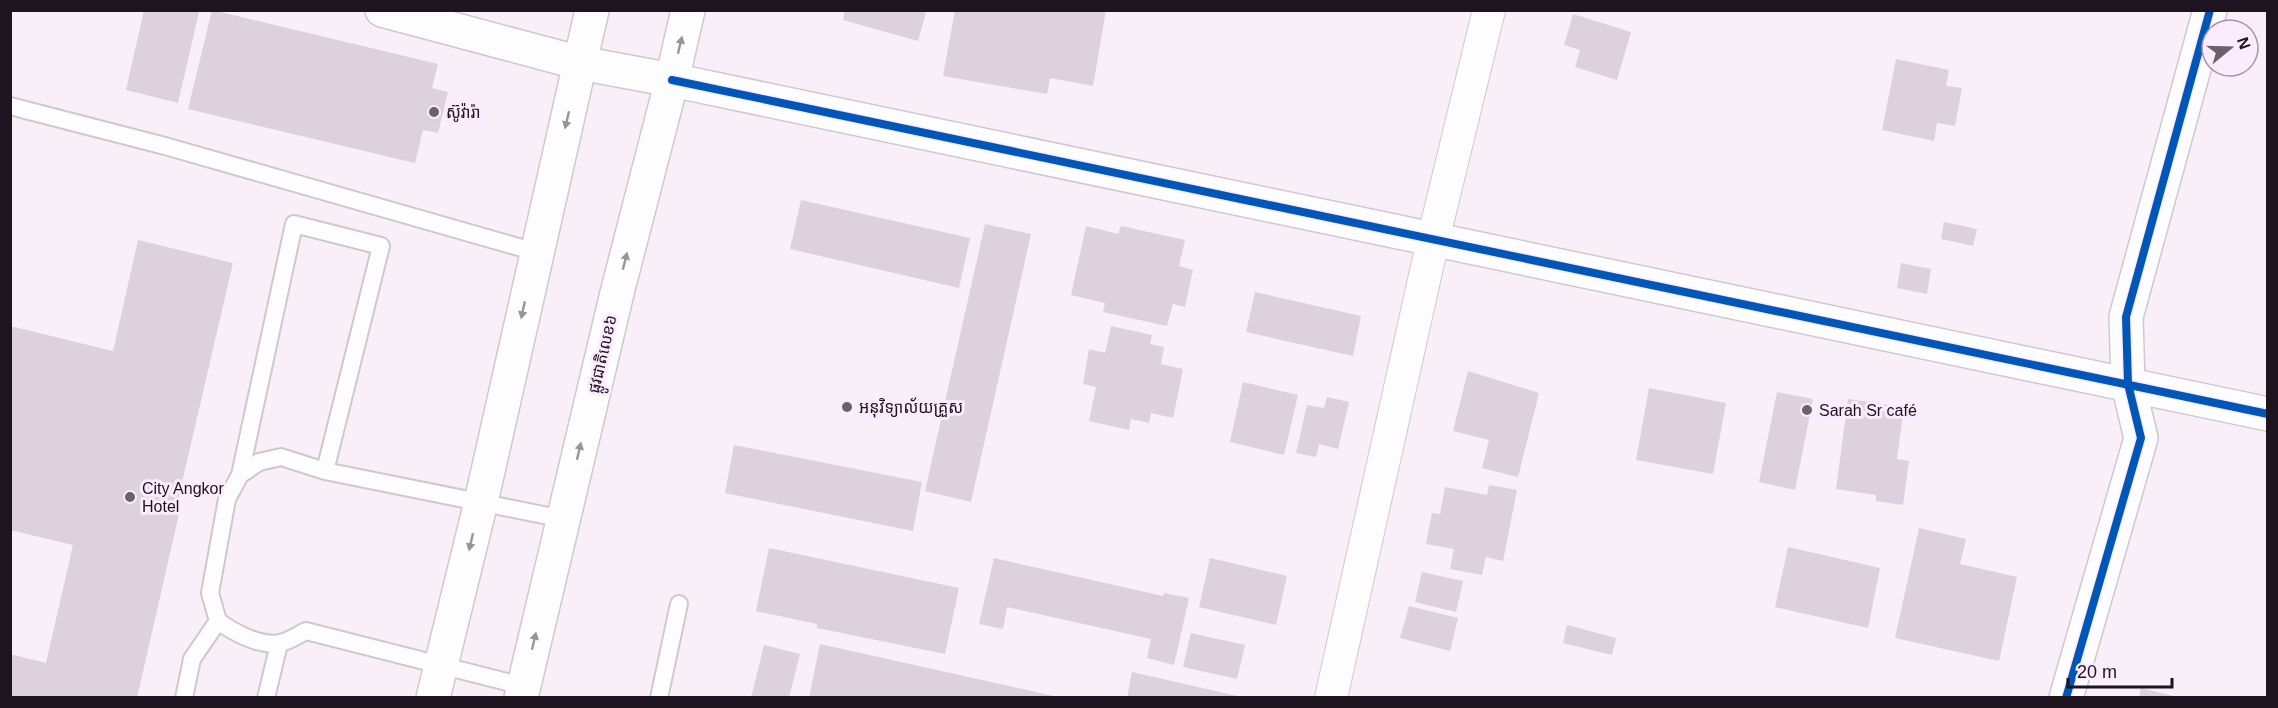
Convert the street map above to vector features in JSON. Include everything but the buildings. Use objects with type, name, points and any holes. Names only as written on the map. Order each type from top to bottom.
[{"type":"main road","points":[[382,10],[580,63],[672,80],[2268,414]]},
{"type":"main road","points":[[433,698],[481,501],[592,10]]},
{"type":"main road","name":"ផ្លូវជាតិលេខ៦","points":[[522,692],[617,293],[688,10]]},
{"type":"main road","points":[[2066,698],[2141,438],[2128,384],[2126,317],[2210,10]]},
{"type":"street","points":[[1331,698],[1433,240],[1490,10]]},
{"type":"lane","points":[[10,106],[165,146],[536,252]]},
{"type":"lane","points":[[325,471],[381,246],[294,224],[240,475],[226,499],[210,594],[218,621],[231,630],[253,639],[279,644],[306,631],[441,666],[522,692]]},
{"type":"lane","points":[[240,475],[259,462],[281,457],[325,471],[563,519]]},
{"type":"lane","points":[[659,698],[679,604]]},
{"type":"lane","points":[[184,698],[192,659],[218,621]]},
{"type":"lane","points":[[266,698],[279,644]]},
{"type":"cycle path","points":[[2066,698],[2141,438],[2128,384],[2126,317],[2210,10]]},
{"type":"cycle path","points":[[672,80],[2268,414]]},
{"type":"place","name":"ស៊ូវ៉ារ៉ា","points":[[434,112]]},
{"type":"place","name":"អនុវិទ្យាល័យគ្រួស","points":[[847,407]]},
{"type":"place","name":"Sarah Sr café","points":[[1807,410]]},
{"type":"place","name":"City Angkor Hotel","points":[[130,497]]}]
